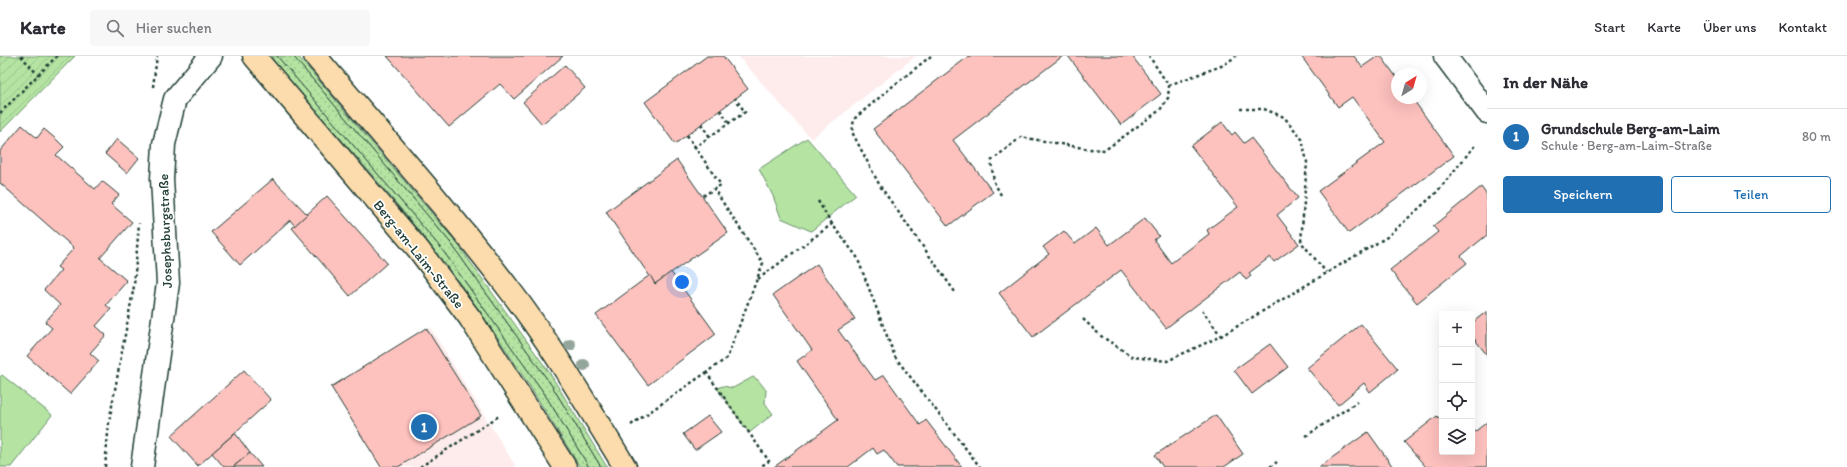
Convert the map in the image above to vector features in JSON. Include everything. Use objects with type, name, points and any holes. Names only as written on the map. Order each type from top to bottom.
[{"type":"main road","name":"Berg-am-Laim-Straße","points":[[254,56],[418,249],[470,318],[565,467]]},
{"type":"main road","points":[[315,56],[467,235],[510,291],[567,374],[625,467]]},
{"type":"street","name":"Josephsburgstraße","points":[[142,467],[168,283],[162,179],[164,144],[175,99],[211,56]]},
{"type":"street","points":[[1445,56],[1487,112]]},
{"type":"path","points":[[21,56],[38,75]]},
{"type":"path","points":[[0,114],[57,56]]},
{"type":"path","points":[[153,93],[157,56]]},
{"type":"path","points":[[931,56],[892,86],[854,119],[852,132],[880,186],[956,292]]},
{"type":"path","points":[[1002,195],[994,182],[991,161],[1021,137],[1089,149],[1105,150],[1160,110],[1168,98],[1169,86],[1148,56]]},
{"type":"path","points":[[1169,86],[1224,66],[1236,56]]},
{"type":"path","points":[[694,147],[745,112],[735,98]]},
{"type":"path","points":[[1240,109],[1264,109],[1284,117],[1302,139],[1307,162],[1301,242],[1326,272]]},
{"type":"path","points":[[720,110],[729,123]]},
{"type":"path","points":[[701,124],[710,136]]},
{"type":"path","points":[[686,135],[721,184],[703,196]]},
{"type":"path","points":[[1083,319],[1101,336],[1133,357],[1167,361],[1221,336],[1387,237],[1436,193],[1476,144]]},
{"type":"path","points":[[631,425],[727,358],[758,279],[763,263],[714,189]]},
{"type":"path","points":[[818,200],[832,224],[857,257],[895,357],[980,467]]},
{"type":"path","points":[[105,467],[109,422],[134,286],[140,218]]},
{"type":"path","points":[[758,279],[832,224]]},
{"type":"path","points":[[1202,310],[1221,336]]},
{"type":"path","points":[[706,372],[769,461],[760,467]]},
{"type":"path","points":[[1306,436],[1357,402]]},
{"type":"path","points":[[420,467],[499,416]]},
{"type":"path","points":[[1270,467],[1277,462]]},
{"type":"shaded area","points":[[738,56],[916,56],[811,139]]},
{"type":"shaded area","points":[[430,327],[516,467],[381,467],[331,387]]},
{"type":"green space","points":[[0,56],[75,56],[0,132]]},
{"type":"green space","points":[[268,56],[298,56],[456,242],[549,372],[607,467],[580,467],[505,349],[474,303],[435,251],[389,194]]},
{"type":"green space","points":[[807,138],[856,195],[811,231],[781,218],[773,196],[759,169]]},
{"type":"green space","points":[[2,375],[52,415],[11,467],[0,467],[0,377]]},
{"type":"green space","points":[[753,377],[758,380],[766,390],[765,403],[773,414],[749,433],[717,388],[723,386],[733,388]]},
{"type":"building","points":[[387,56],[563,56],[514,99],[500,84],[449,127]]},
{"type":"building","points":[[707,56],[723,56],[748,89],[675,144],[645,102]]},
{"type":"building","points":[[969,56],[1063,56],[953,140],[993,192],[948,226],[873,129]]},
{"type":"building","points":[[1068,56],[1132,56],[1161,94],[1121,125]]},
{"type":"building","points":[[1301,56],[1354,56],[1362,67],[1378,56],[1381,56],[1391,70],[1391,104],[1416,104],[1454,156],[1349,233],[1318,191],[1385,142],[1352,97],[1338,107]]},
{"type":"building","points":[[565,65],[585,88],[542,124],[523,102]]},
{"type":"building","points":[[1222,122],[1232,135],[1235,132],[1244,143],[1251,138],[1298,198],[1277,215],[1299,244],[1274,262],[1270,257],[1249,273],[1251,276],[1246,280],[1240,272],[1166,328],[1121,270],[1033,337],[999,293],[1049,254],[1043,247],[1064,231],[1075,244],[1096,228],[1109,245],[1145,218],[1159,236],[1154,240],[1171,263],[1209,234],[1207,230],[1238,207],[1191,146]]},
{"type":"building","points":[[22,125],[37,138],[44,129],[57,140],[64,147],[56,155],[95,189],[102,181],[119,195],[111,204],[132,222],[100,258],[127,281],[106,305],[111,309],[96,326],[106,335],[90,353],[99,361],[70,394],[27,356],[52,328],[45,322],[60,305],[44,290],[61,270],[57,267],[74,248],[0,183],[0,151]]},
{"type":"building","points":[[117,139],[139,158],[127,173],[105,154]]},
{"type":"building","points":[[677,160],[728,233],[655,284],[606,212]]},
{"type":"building","points":[[273,179],[307,214],[295,226],[290,220],[240,265],[211,232]]},
{"type":"building","points":[[1481,187],[1487,195],[1487,235],[1461,256],[1467,263],[1417,303],[1390,270],[1438,232],[1433,226]]},
{"type":"building","points":[[327,196],[387,263],[350,296],[292,228]]},
{"type":"building","points":[[817,264],[855,319],[838,330],[875,380],[884,375],[920,425],[926,420],[962,467],[897,467],[884,450],[877,454],[873,448],[848,467],[774,467],[838,420],[797,361],[812,350],[773,295]]},
{"type":"building","points":[[671,272],[716,334],[648,385],[596,315],[650,275],[655,284]]},
{"type":"building","points":[[1487,311],[1487,355],[1475,340],[1475,321]]},
{"type":"building","points":[[1361,324],[1398,369],[1370,392],[1364,383],[1338,405],[1307,368]]},
{"type":"building","points":[[426,328],[481,416],[398,467],[381,467],[331,387]]},
{"type":"building","points":[[1270,344],[1288,367],[1252,394],[1234,370]]},
{"type":"building","points":[[244,370],[271,400],[198,466],[171,436]]},
{"type":"building","points":[[1216,415],[1243,454],[1224,467],[1163,467],[1155,455]]},
{"type":"building","points":[[708,416],[721,432],[695,450],[683,434]]},
{"type":"building","points":[[1437,416],[1439,418],[1439,455],[1475,455],[1475,432],[1487,422],[1487,467],[1426,467],[1404,442]]},
{"type":"building","points":[[1368,432],[1393,467],[1319,467]]},
{"type":"building","points":[[235,433],[250,453],[233,467],[224,467],[212,453]]},
{"type":"building","points":[[250,453],[262,467],[233,467]]},
{"type":"tram line","points":[[277,56],[441,248],[544,393],[589,467]]},
{"type":"tram line","points":[[293,56],[450,242],[552,386],[601,467]]},
{"type":"place","name":"Grundschule Berg-am-Laim","points":[[424,427]]}]
